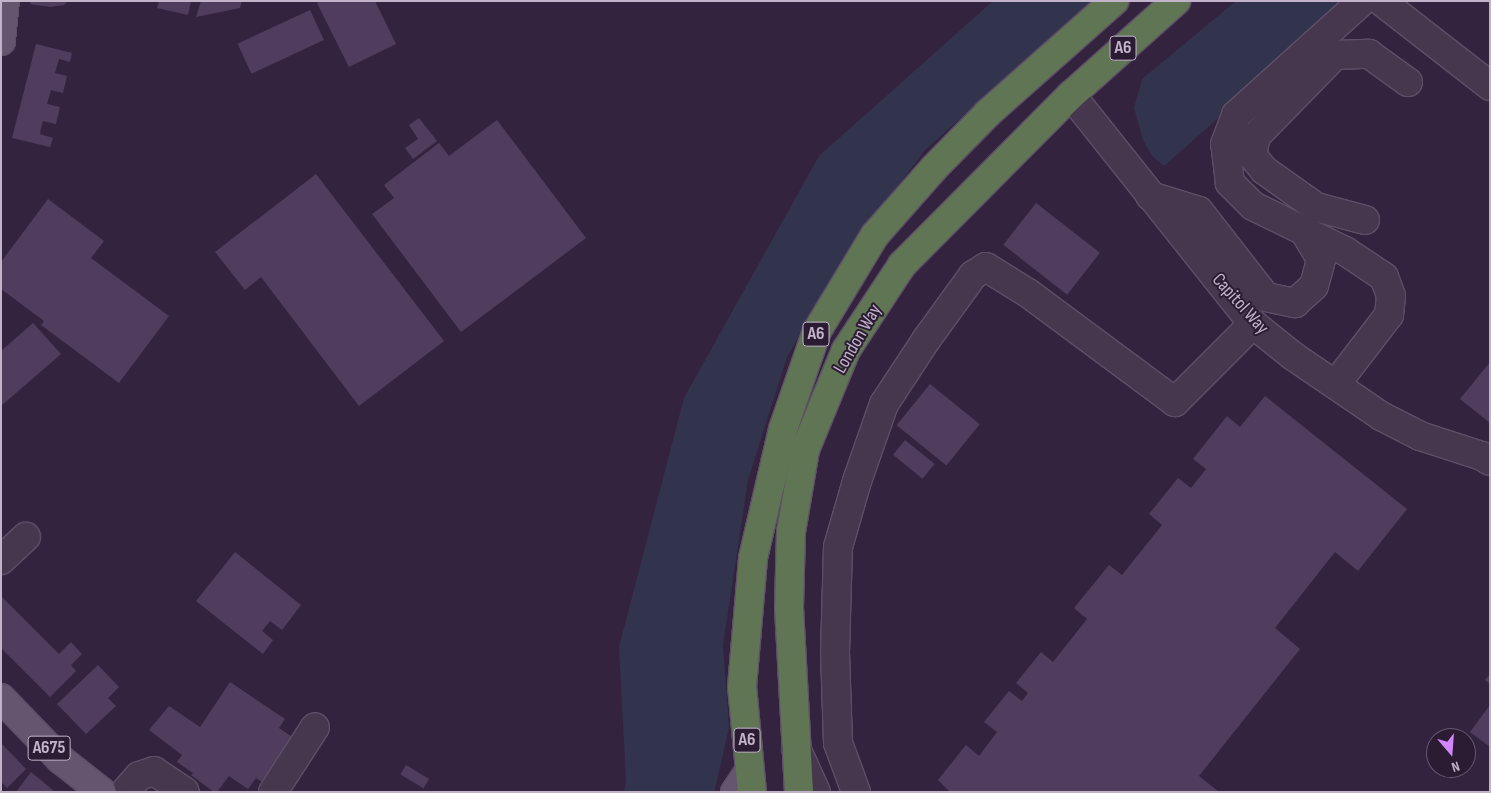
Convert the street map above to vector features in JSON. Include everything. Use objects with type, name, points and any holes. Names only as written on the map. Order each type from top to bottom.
[{"type":"highway","name":"London Way","points":[[745,785],[742,687],[753,558],[783,429],[817,330],[875,236],[947,155],[988,113],[1114,1]]},
{"type":"highway","name":"London Way","points":[[799,792],[795,747],[789,608],[791,532],[805,450],[846,350],[902,265],[1071,95],[1176,1]]},
{"type":"highway","points":[[1047,59],[1071,95]]},
{"type":"main road","points":[[1,41],[5,1]]},
{"type":"main road","name":"A675","points":[[1,698],[60,759],[102,792]]},
{"type":"street","points":[[1336,384],[1389,315],[1391,296],[1384,277],[1345,251],[1253,206],[1230,183],[1225,144],[1236,115],[1362,1]]},
{"type":"street","points":[[1381,1],[1490,86]]},
{"type":"street","points":[[1365,220],[1316,207],[1264,170],[1252,156],[1256,136],[1335,55],[1369,54],[1408,82]]},
{"type":"street","name":"Capitol Way","points":[[1071,95],[1253,324],[1293,356],[1381,416],[1420,436],[1482,456],[1490,461]]},
{"type":"street","points":[[1150,196],[1199,211],[1266,297],[1295,303],[1314,286],[1320,259],[1304,231]]},
{"type":"street","points":[[856,792],[838,743],[835,653],[838,547],[857,481],[884,404],[926,340],[973,275],[986,267],[1028,293],[1175,402],[1253,324]]},
{"type":"street","points":[[1,560],[26,537]]},
{"type":"street","points":[[273,792],[315,727]]},
{"type":"street","points":[[795,747],[816,792]]},
{"type":"street","points":[[124,792],[139,776],[154,771],[185,792]]},
{"type":"shaded area","points":[[993,1],[1093,1],[925,150],[843,258],[787,357],[748,480],[723,645],[729,728],[715,789],[713,792],[624,792],[626,780],[619,647],[684,398],[819,156]]},
{"type":"shaded area","points":[[1236,1],[1351,1],[1164,166],[1152,156],[1143,140],[1134,108],[1142,79]]},
{"type":"building","points":[[30,1],[68,1],[64,5],[50,7],[30,4]]},
{"type":"building","points":[[159,1],[191,1],[188,15],[157,8]]},
{"type":"building","points":[[201,1],[242,1],[240,8],[196,17]]},
{"type":"building","points":[[320,1],[375,1],[396,44],[349,67],[317,3]]},
{"type":"building","points":[[310,10],[324,40],[251,74],[237,44]]},
{"type":"building","points":[[36,44],[72,53],[70,62],[59,59],[55,73],[67,76],[63,93],[51,90],[47,104],[60,107],[56,124],[43,121],[41,128],[40,134],[53,138],[50,147],[12,138]]},
{"type":"building","points":[[419,118],[437,141],[413,159],[405,148],[418,139],[409,125]]},
{"type":"building","points":[[497,120],[586,238],[461,332],[372,214],[394,198],[384,185],[439,143],[449,156]]},
{"type":"building","points":[[316,174],[444,341],[359,406],[261,277],[245,290],[215,252]]},
{"type":"building","points":[[48,199],[104,241],[91,258],[169,316],[119,383],[41,325],[44,321],[1,289],[1,262]]},
{"type":"building","points":[[1036,203],[1100,253],[1067,295],[1003,245]]},
{"type":"building","points":[[33,323],[61,354],[1,406],[1,351]]},
{"type":"building","points":[[1490,362],[1490,423],[1460,399]]},
{"type":"building","points":[[930,384],[980,424],[946,465],[897,425]]},
{"type":"building","points":[[1265,396],[1407,509],[1358,571],[1335,552],[1275,628],[1300,649],[1199,776],[1219,792],[950,792],[938,780],[966,745],[979,756],[997,732],[984,722],[1009,691],[1022,701],[1028,693],[1016,683],[1041,652],[1053,662],[1087,619],[1074,608],[1109,565],[1122,575],[1162,525],[1149,514],[1178,478],[1191,488],[1206,469],[1193,459],[1227,416],[1240,427]]},
{"type":"building","points":[[905,440],[935,464],[923,479],[893,455]]},
{"type":"building","points":[[235,552],[301,605],[282,630],[270,621],[262,631],[273,640],[263,654],[196,601]]},
{"type":"building","points":[[1,596],[59,654],[71,642],[82,654],[71,665],[76,671],[50,697],[1,648]]},
{"type":"building","points":[[98,665],[119,687],[108,698],[116,706],[86,734],[57,704]]},
{"type":"building","points":[[1490,674],[1490,684],[1485,680]]},
{"type":"building","points":[[230,682],[285,719],[279,728],[295,739],[265,784],[256,778],[248,789],[229,776],[217,792],[214,792],[191,775],[193,773],[177,762],[182,755],[149,730],[169,706],[200,727]]},
{"type":"building","points":[[1490,705],[1490,747],[1476,736],[1476,728],[1473,728]]},
{"type":"building","points":[[1,743],[26,769],[7,788],[1,782]]},
{"type":"building","points":[[406,765],[429,779],[423,788],[400,774]]},
{"type":"building","points":[[31,772],[42,781],[55,792],[16,792]]}]
